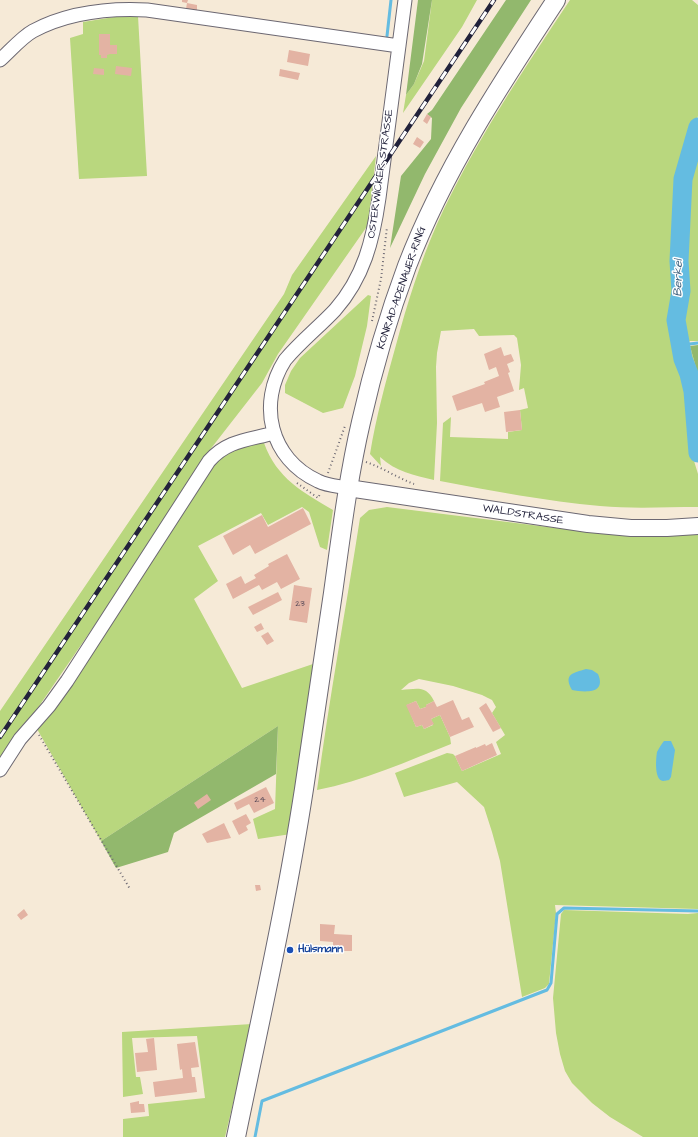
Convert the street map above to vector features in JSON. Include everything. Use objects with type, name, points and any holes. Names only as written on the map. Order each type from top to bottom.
[{"type":"main road","name":"KONRAD-ADENAUER-RING","points":[[236,1137],[290,873],[348,488],[361,424],[387,324],[426,221],[459,154],[490,102],[556,0]]},
{"type":"street","name":"OSTERWICKER STRASSE","points":[[348,488],[324,484],[317,481],[300,470],[282,451],[274,433],[270,414],[270,403],[273,384],[280,367],[293,351],[344,298],[360,272],[369,249],[374,230],[379,198],[405,0]]},
{"type":"street","points":[[0,60],[31,32],[52,23],[98,11],[125,9],[147,10],[399,46]]},
{"type":"street","points":[[0,770],[20,739],[49,706],[67,681],[137,571],[216,452],[224,447],[274,433]]},
{"type":"street","name":"WALDSTRASSE","points":[[348,488],[588,524],[632,528],[698,526]]},
{"type":"path","points":[[31,726],[38,734],[130,889]]},
{"type":"green space","points":[[418,0],[432,0],[422,64],[414,84],[406,95]]},
{"type":"green space","points":[[432,0],[477,0],[462,27],[403,113],[406,95],[414,84],[424,61]]},
{"type":"green space","points":[[506,0],[531,0],[461,108],[425,174],[390,248],[401,176],[431,139],[432,118],[427,114],[432,110]]},
{"type":"green space","points":[[570,0],[692,0],[698,5],[698,116],[679,176],[675,208],[676,276],[670,307],[670,320],[678,357],[688,390],[691,451],[698,474],[698,507],[637,508],[580,504],[540,499],[440,481],[443,423],[451,417],[450,437],[508,439],[508,432],[522,430],[520,410],[528,408],[524,388],[519,390],[521,365],[517,338],[514,335],[479,336],[474,329],[441,331],[436,367],[437,423],[434,480],[399,470],[380,457],[381,466],[370,454],[375,426],[405,314],[419,269],[437,224],[482,137]]},
{"type":"green space","points":[[127,15],[138,16],[147,176],[79,179],[70,38],[83,34],[83,22]]},
{"type":"green space","points":[[698,150],[698,341],[690,341],[686,344],[681,317],[688,260],[686,205],[689,178]]},
{"type":"green space","points":[[376,156],[368,225],[278,354],[262,383],[202,460],[186,492],[0,763],[0,711],[284,294],[292,275]]},
{"type":"green space","points":[[368,295],[371,296],[367,326],[355,376],[343,408],[323,413],[285,393],[285,385],[291,371],[300,358]]},
{"type":"green space","points":[[698,345],[698,375],[690,346]]},
{"type":"green space","points":[[690,346],[698,375],[698,387],[687,347]]},
{"type":"green space","points":[[253,442],[264,443],[276,466],[292,483],[311,497],[333,510],[327,550],[320,547],[309,512],[302,507],[268,525],[261,513],[198,546],[218,581],[194,599],[242,688],[313,664],[291,834],[258,839],[253,819],[275,809],[278,726],[101,841],[37,729],[211,463],[226,451]]},
{"type":"green space","points":[[387,507],[608,533],[698,533],[698,909],[555,905],[556,913],[549,984],[545,988],[522,997],[500,861],[484,807],[457,782],[404,797],[395,773],[447,753],[455,756],[462,771],[501,754],[496,742],[505,735],[492,713],[496,707],[492,700],[482,695],[453,686],[419,679],[409,683],[401,690],[424,690],[428,692],[434,701],[426,705],[426,707],[420,709],[416,701],[407,705],[416,727],[422,725],[424,729],[433,725],[431,719],[440,715],[450,737],[451,744],[368,776],[317,790],[360,518],[369,510]]},
{"type":"green space","points":[[278,726],[276,774],[174,833],[168,852],[116,868],[101,841]]},
{"type":"green space","points":[[564,910],[688,914],[698,913],[698,1137],[643,1137],[610,1117],[592,1103],[572,1083],[565,1071],[560,1054],[556,1033],[553,998],[561,914]]},
{"type":"green space","points":[[252,1024],[225,1137],[123,1137],[123,1119],[149,1116],[148,1104],[205,1098],[197,1036],[132,1038],[136,1077],[140,1077],[143,1094],[123,1097],[122,1032]]},
{"type":"water","points":[[586,669],[592,670],[598,674],[600,681],[597,689],[592,691],[572,690],[569,685],[569,677],[573,673]]},
{"type":"water","points":[[664,741],[671,741],[675,750],[671,777],[669,780],[663,781],[658,777],[656,764],[657,752]]},
{"type":"building","points":[[182,0],[188,0],[187,3],[182,2]]},
{"type":"building","points":[[187,3],[197,5],[197,11],[186,9]]},
{"type":"building","points":[[99,34],[110,34],[110,45],[117,45],[117,54],[110,54],[107,55],[107,58],[101,58],[101,55],[99,55]]},
{"type":"building","points":[[289,50],[310,54],[308,66],[287,62]]},
{"type":"building","points":[[116,66],[132,68],[131,76],[115,74]]},
{"type":"building","points":[[94,68],[104,69],[104,75],[93,74]]},
{"type":"building","points":[[280,69],[300,73],[298,80],[279,76]]},
{"type":"building","points":[[427,114],[431,117],[427,124],[423,121]]},
{"type":"building","points":[[417,137],[424,142],[420,148],[413,144]]},
{"type":"building","points":[[501,347],[504,356],[511,354],[514,361],[507,364],[510,372],[508,373],[514,391],[497,397],[500,407],[485,412],[482,403],[457,411],[452,396],[485,384],[484,382],[499,376],[496,367],[489,370],[484,354]]},
{"type":"building","points":[[520,410],[522,430],[506,432],[504,412]]},
{"type":"building","points":[[303,508],[311,524],[255,554],[250,545],[233,555],[223,536],[262,515],[268,527]]},
{"type":"building","points":[[287,554],[300,579],[281,589],[277,582],[262,590],[259,585],[233,599],[226,584],[241,576],[245,584],[256,578],[254,575],[269,566],[268,564]]},
{"type":"building","points":[[294,585],[312,588],[307,623],[289,620]]},
{"type":"building","points":[[278,592],[282,600],[253,615],[248,607]]},
{"type":"building","points":[[261,623],[264,629],[257,632],[254,627]]},
{"type":"building","points":[[268,632],[274,641],[267,645],[261,636]]},
{"type":"building","points":[[453,700],[462,720],[469,717],[474,727],[450,737],[440,715],[431,719],[434,724],[424,729],[422,725],[416,727],[406,705],[416,701],[420,709],[426,707],[426,705],[434,701],[437,707]]},
{"type":"building","points":[[486,703],[501,728],[493,732],[479,708]]},
{"type":"building","points":[[492,743],[497,755],[462,771],[455,756],[476,747],[485,744],[486,746]]},
{"type":"building","points":[[266,787],[274,803],[254,813],[249,804],[237,810],[234,803]]},
{"type":"building","points":[[207,794],[211,800],[198,809],[194,803]]},
{"type":"building","points":[[246,814],[251,823],[246,826],[248,830],[239,835],[232,821]]},
{"type":"building","points":[[224,823],[231,838],[207,843],[202,834]]},
{"type":"building","points":[[255,885],[260,885],[261,890],[256,891]]},
{"type":"building","points":[[24,909],[28,915],[21,920],[17,915]]},
{"type":"building","points":[[320,924],[335,925],[334,934],[352,935],[352,951],[333,951],[333,942],[320,941]]},
{"type":"building","points":[[154,1038],[157,1070],[137,1072],[135,1053],[148,1052],[146,1039]]},
{"type":"building","points":[[195,1042],[199,1067],[191,1068],[192,1077],[195,1077],[197,1092],[155,1097],[153,1082],[183,1078],[182,1069],[180,1070],[177,1044]]},
{"type":"building","points":[[139,1101],[139,1104],[144,1104],[145,1112],[131,1113],[130,1103]]},
{"type":"waterway","points":[[387,36],[391,0]]},
{"type":"waterway","name":"Berkel","points":[[698,127],[683,179],[679,261],[681,291],[676,320],[683,359],[689,374],[693,391],[698,453]]},
{"type":"waterway","points":[[681,345],[698,343]]},
{"type":"waterway","points":[[255,1137],[262,1101],[547,990],[551,983],[557,914],[564,908],[698,911]]},
{"type":"railway","points":[[0,737],[494,0]]},
{"type":"place","name":"Hülsmann","points":[[290,950]]}]
